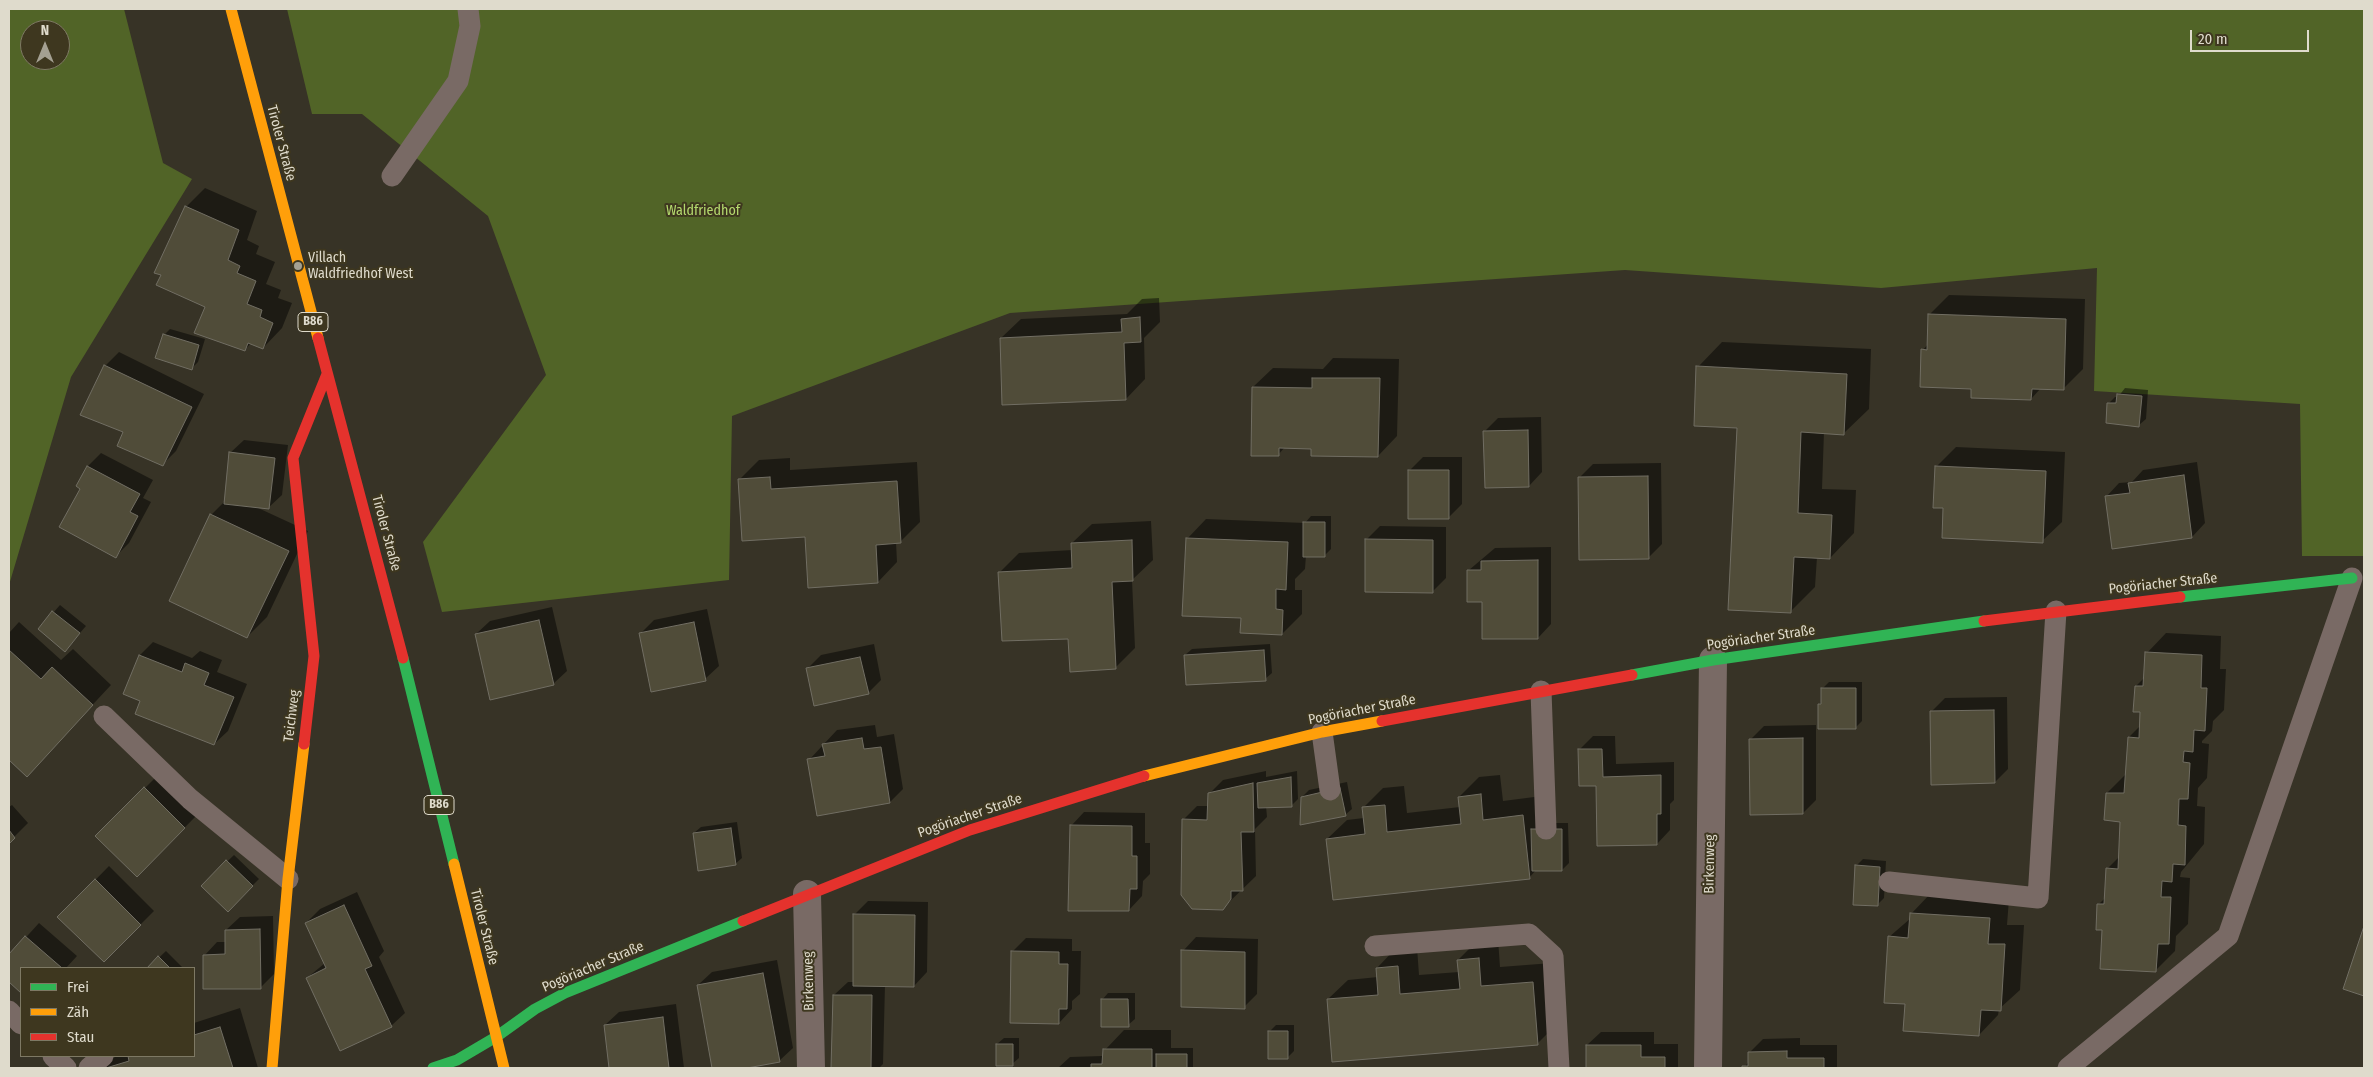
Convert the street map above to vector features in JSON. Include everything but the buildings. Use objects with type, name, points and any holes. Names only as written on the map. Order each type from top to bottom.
[{"type":"street","name":"Tiroler Straße","points":[[231,9],[385,586],[504,1068]]},
{"type":"street","name":"Teichweg","points":[[272,1068],[288,879],[314,656],[293,458],[327,374]]},
{"type":"street","name":"Pogöriacher Straße","points":[[433,1068],[457,1060],[496,1037],[535,1009],[565,993],[970,830],[1154,773],[1322,732],[1713,660],[2056,611],[2352,578]]},
{"type":"street","name":"Birkenweg","points":[[1708,1068],[1713,660]]},
{"type":"street","name":"Birkenweg","points":[[807,894],[811,1068]]},
{"type":"lane","points":[[392,176],[458,81],[470,26],[468,9]]},
{"type":"lane","points":[[2068,1068],[2228,936],[2352,578]]},
{"type":"lane","points":[[1889,882],[2038,898],[2056,611]]},
{"type":"lane","points":[[1540,691],[1546,829]]},
{"type":"lane","points":[[104,716],[190,799],[288,879]]},
{"type":"lane","points":[[1322,732],[1330,790]]},
{"type":"lane","points":[[1375,946],[1529,934],[1553,956],[1559,1068]]},
{"type":"lane","points":[[9,1012],[20,1023]]},
{"type":"lane","points":[[55,1057],[66,1068]]},
{"type":"lane","points":[[89,1068],[102,1057]]},
{"type":"green space","points":[[9,9],[124,9],[163,163],[192,179],[71,377],[9,585]]},
{"type":"green space","name":"Waldfriedhof","points":[[287,9],[2364,9],[2364,556],[2302,556],[2300,404],[2094,391],[2097,268],[1881,288],[1625,270],[1010,313],[732,416],[729,580],[442,612],[423,542],[546,375],[488,216],[362,114],[312,114]]},
{"type":"traffic: fast","points":[[2180,597],[2352,578]]},
{"type":"traffic: fast","points":[[1632,675],[1713,660],[1984,621]]},
{"type":"traffic: fast","points":[[403,658],[454,864]]},
{"type":"traffic: fast","points":[[433,1068],[457,1060],[496,1037],[535,1009],[565,993],[743,921]]},
{"type":"traffic: slow","points":[[231,9],[318,338]]},
{"type":"traffic: slow","points":[[1144,776],[1322,732],[1382,721]]},
{"type":"traffic: slow","points":[[272,1068],[288,879],[304,744]]},
{"type":"traffic: slow","points":[[454,864],[504,1068]]},
{"type":"traffic: jam","points":[[318,338],[403,658]]},
{"type":"traffic: jam","points":[[304,744],[314,656],[293,458],[327,374]]},
{"type":"traffic: jam","points":[[1984,621],[2180,597]]},
{"type":"traffic: jam","points":[[1382,721],[1632,675]]},
{"type":"traffic: jam","points":[[743,921],[970,830],[1144,776]]},
{"type":"place","name":"Villach Waldfriedhof West","points":[[298,266]]}]
